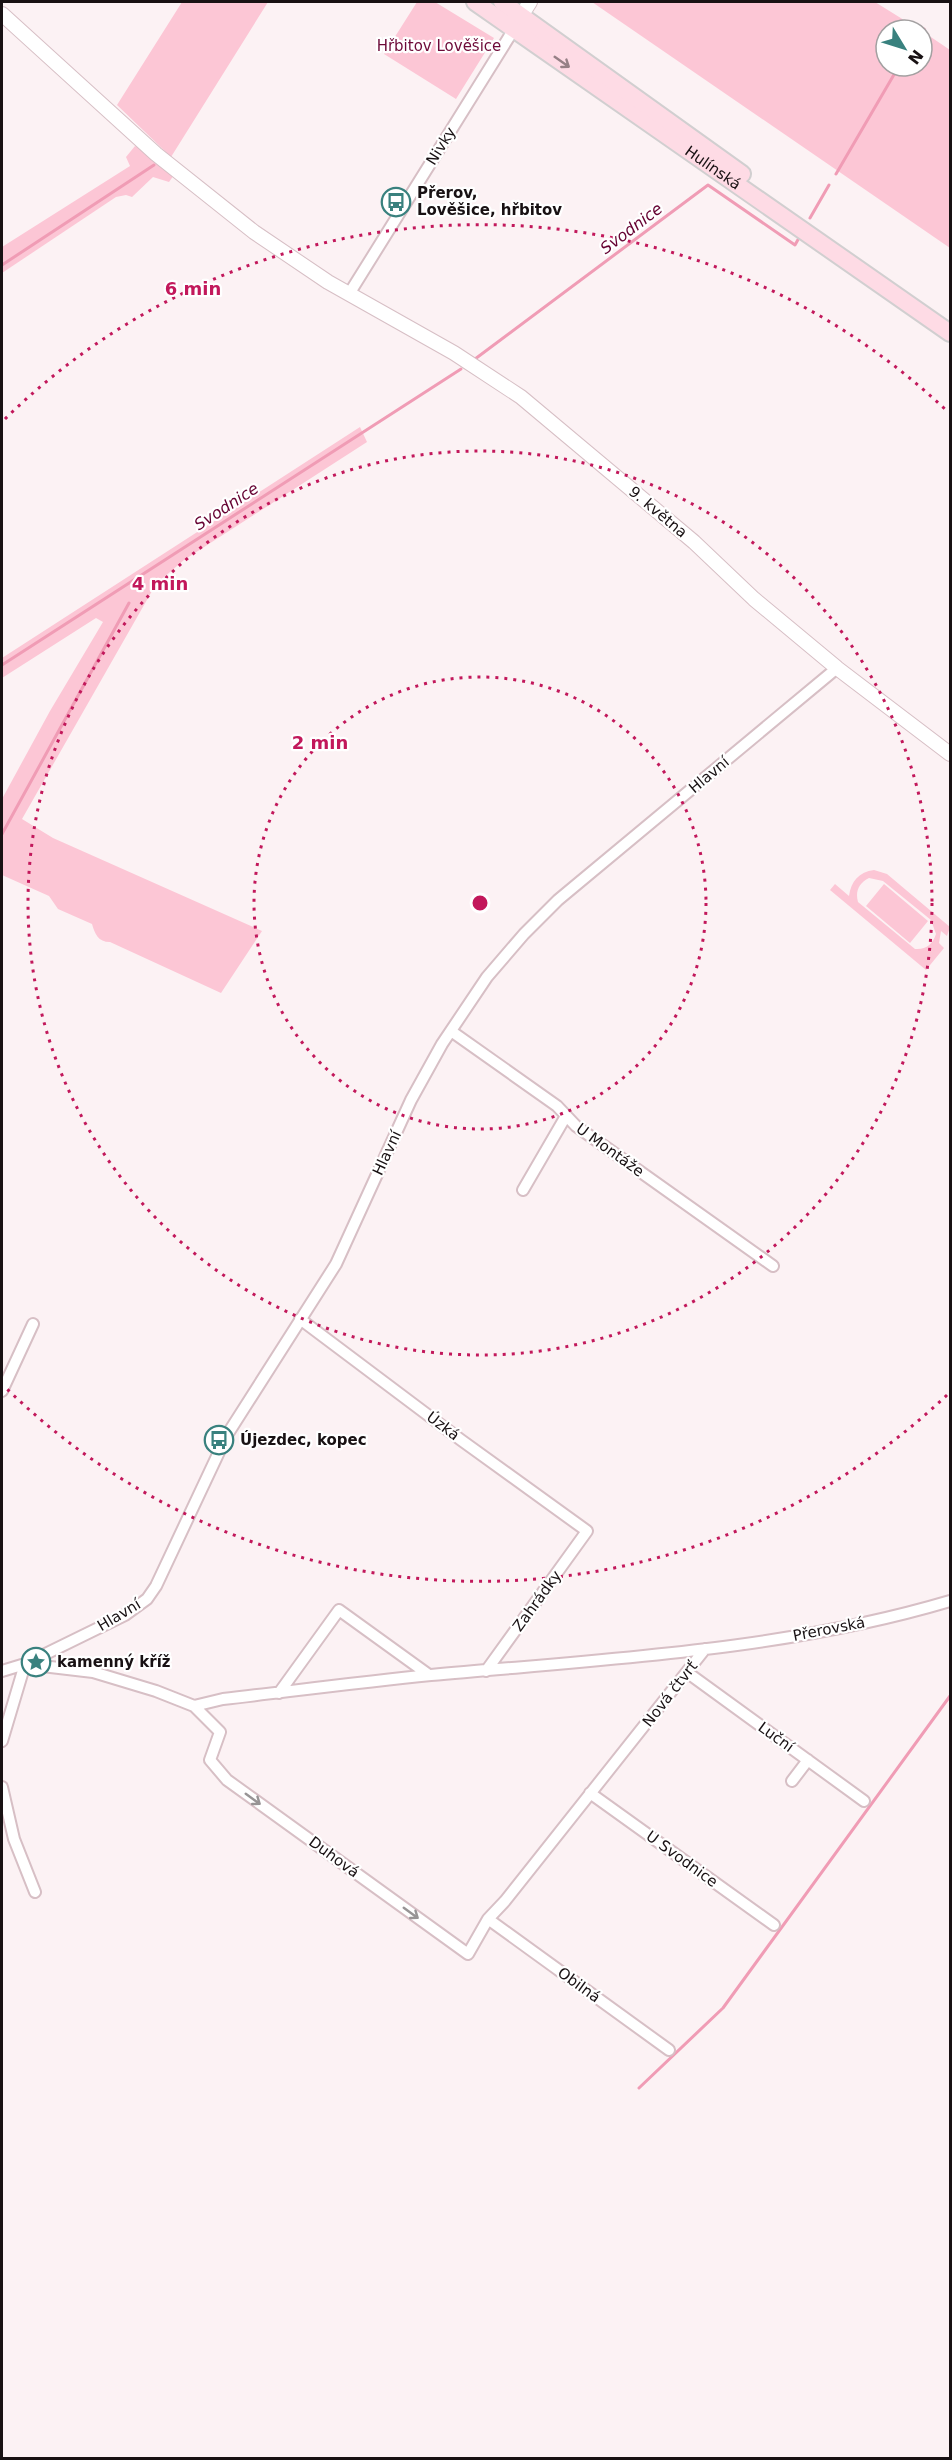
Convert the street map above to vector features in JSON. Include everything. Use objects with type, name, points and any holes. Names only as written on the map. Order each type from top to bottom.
[{"type":"main road","name":"Hulínská","points":[[475,2],[522,15],[951,333]]},
{"type":"main road","name":"Hulínská","points":[[502,2],[951,321]]},
{"type":"street","name":"9. května","points":[[2,14],[156,154],[276,248],[349,294],[454,353],[521,397],[694,542],[754,599],[837,668],[951,754]]},
{"type":"street","name":"Nivky","points":[[349,294],[522,15]]},
{"type":"street","name":"Hlavní","points":[[2,1671],[25,1664],[125,1615],[147,1599],[163,1573],[227,1435],[336,1264],[411,1100],[451,1031],[487,977],[524,934],[558,900],[837,668]]},
{"type":"street","name":"U Montáže","points":[[451,1031],[557,1106],[576,1126],[773,1266]]},
{"type":"street","points":[[523,1190],[566,1116]]},
{"type":"street","name":"Úzká","points":[[300,1320],[588,1531]]},
{"type":"street","points":[[2,1391],[33,1324]]},
{"type":"street","name":"Zahrádky","points":[[486,1671],[588,1531]]},
{"type":"street","name":"Přerovská","points":[[705,1649],[809,1634],[909,1613],[951,1601]]},
{"type":"street","points":[[279,1693],[339,1610],[429,1675]]},
{"type":"street","name":"Nová čtvrť","points":[[194,1706],[223,1699],[429,1675],[705,1649]]},
{"type":"street","name":"Nová čtvrť","points":[[463,1950],[468,1954],[488,1919],[705,1649]]},
{"type":"street","points":[[2,1741],[25,1664],[93,1672],[119,1678],[194,1706]]},
{"type":"street","name":"Luční","points":[[688,1673],[864,1801]]},
{"type":"street","name":"Duhová","points":[[194,1706],[220,1732],[210,1760],[227,1780],[463,1950]]},
{"type":"street","points":[[792,1781],[808,1760]]},
{"type":"street","points":[[2,1787],[14,1839],[35,1892]]},
{"type":"street","name":"U Svodnice","points":[[590,1793],[774,1925]]},
{"type":"street","name":"Obilná","points":[[488,1919],[669,2050]]},
{"type":"green space","points":[[182,2],[268,2],[171,157],[117,105]]},
{"type":"green space","name":"Hřbitov Lověšice","points":[[417,2],[435,2],[494,38],[456,99],[384,54]]},
{"type":"green space","points":[[592,2],[875,2],[901,18],[874,18],[874,78],[934,78],[934,39],[950,50],[950,248]]},
{"type":"green space","points":[[135,146],[146,151],[174,175],[169,182],[153,177],[132,197],[126,195],[116,197],[2,273],[2,247],[130,166],[126,157]]},
{"type":"green space","points":[[360,427],[367,442],[184,560],[156,584],[22,819],[53,838],[262,931],[221,993],[110,942],[103,941],[96,934],[92,924],[58,909],[49,896],[2,875],[2,799],[50,711],[103,622],[96,618],[2,678],[2,658]]},
{"type":"green space","points":[[874,870],[887,874],[950,927],[947,936],[941,931],[939,943],[944,948],[926,970],[830,890],[835,884],[849,896],[857,878]],"holes":[[[869,878],[883,881],[931,920],[936,934],[928,946],[915,949],[858,902],[858,891],[863,882]]]},
{"type":"green space","points":[[884,884],[928,921],[910,943],[866,906]]},
{"type":"waterway","name":"Svodnice","points":[[836,174],[892,78]]},
{"type":"waterway","points":[[2,265],[154,165]]},
{"type":"waterway","name":"Svodnice","points":[[475,359],[708,185],[795,245],[800,236]]},
{"type":"waterway","name":"Svodnice","points":[[810,218],[829,185]]},
{"type":"waterway","name":"Svodnice","points":[[2,665],[461,369]]},
{"type":"waterway","name":"Svodnice","points":[[2,834],[129,603]]},
{"type":"waterway","points":[[639,2088],[723,2008],[950,1696]]},
{"type":"place","name":"Přerov, Lověšice, hřbitov","points":[[396,202]]},
{"type":"place","name":"Újezdec, kopec","points":[[219,1440]]},
{"type":"place","name":"kamenný kříž","points":[[36,1662]]}]
